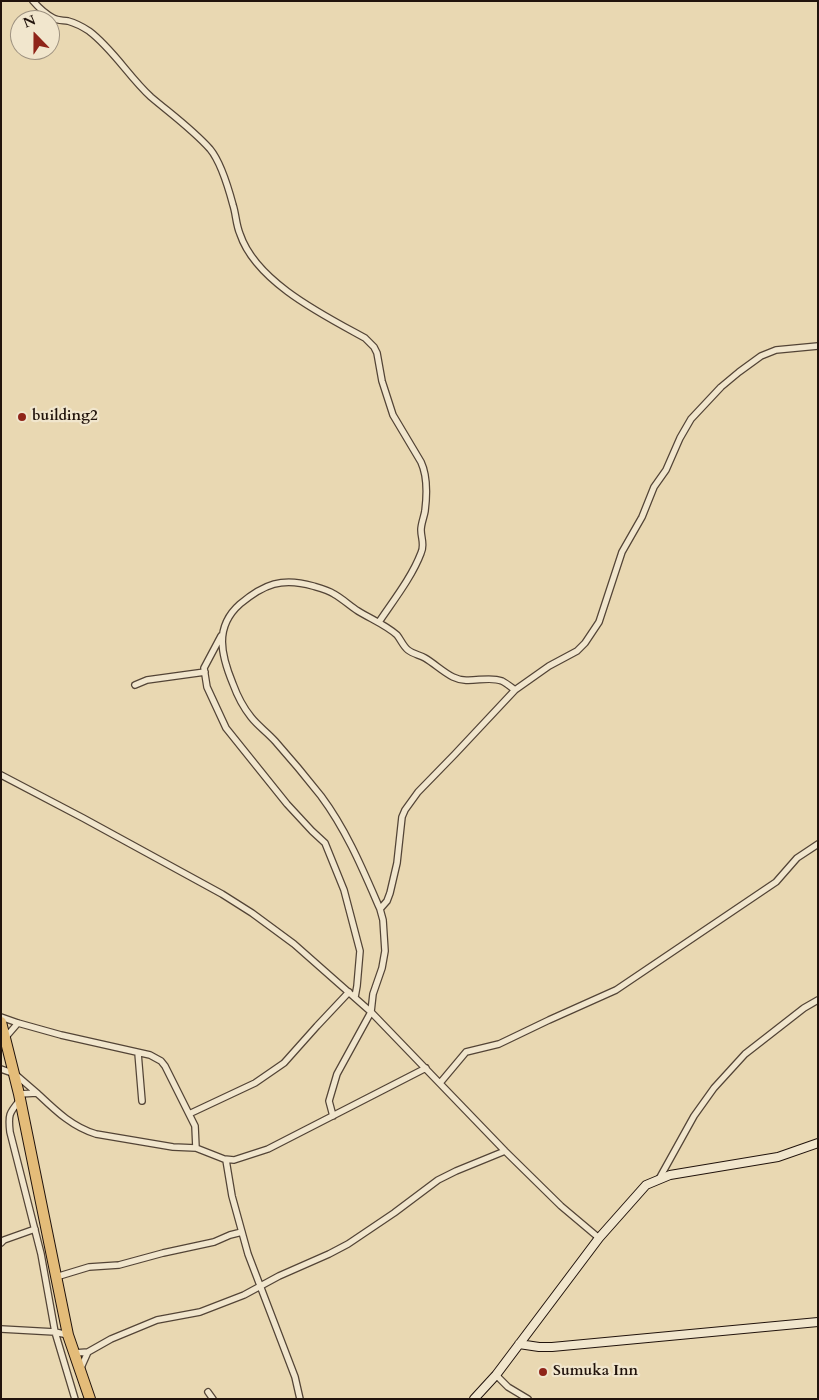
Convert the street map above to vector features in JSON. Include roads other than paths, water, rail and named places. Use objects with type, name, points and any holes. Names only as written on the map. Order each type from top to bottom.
[{"type":"highway","points":[[1,1022],[20,1097],[68,1335],[90,1399]]},
{"type":"street","points":[[33,1],[44,12],[55,19],[68,21],[89,31],[110,51],[150,96],[194,132],[211,150],[216,157],[228,188],[240,234],[246,249],[259,267],[300,300],[365,338],[378,353],[382,381],[390,406],[400,428],[413,446],[425,470],[426,479],[425,511],[421,529],[424,544],[422,552],[379,622]]},
{"type":"street","points":[[380,909],[387,901],[390,893],[397,863],[402,817],[405,810],[418,792],[514,690],[549,666],[577,651],[585,643],[599,622],[622,552],[642,517],[654,487],[666,470],[686,427],[720,387],[767,353],[776,350],[818,346]]},
{"type":"street","points":[[355,997],[360,951],[344,890],[325,842],[287,804],[226,728],[207,687],[204,672],[212,650],[227,622],[238,607],[250,596],[275,584],[287,581],[300,582],[334,593],[357,611],[379,622],[396,635],[409,651],[424,658],[453,677],[462,680],[491,679],[501,681],[514,690]]},
{"type":"street","points":[[222,634],[226,666],[239,699],[250,716],[298,767],[335,817],[361,864],[383,920],[385,951],[382,968],[373,994],[371,1012],[336,1074],[329,1101],[333,1116]]},
{"type":"street","points":[[135,685],[148,680],[204,672]]},
{"type":"street","points":[[1,775],[222,894],[252,913],[294,944],[371,1012],[505,1152],[561,1206],[599,1238]]},
{"type":"street","points":[[440,1083],[466,1052],[499,1044],[616,990],[776,882],[797,858],[818,844]]},
{"type":"street","points":[[189,1114],[255,1084],[284,1063],[349,992]]},
{"type":"street","points":[[659,1179],[694,1116],[714,1088],[745,1054],[804,1008],[818,1000]]},
{"type":"street","points":[[1,1017],[18,1024],[61,1035],[150,1055],[161,1061],[189,1114],[196,1132],[196,1148]]},
{"type":"street","points":[[5,1038],[18,1024]]},
{"type":"street","points":[[138,1053],[142,1101]]},
{"type":"street","points":[[1,1069],[14,1074],[65,1118],[84,1131],[173,1147],[196,1148],[226,1160],[234,1160],[268,1149],[426,1068]]},
{"type":"street","points":[[37,1094],[20,1097],[10,1111],[10,1132],[41,1254],[54,1332],[75,1399]]},
{"type":"street","points":[[474,1399],[496,1375],[599,1238],[646,1184],[685,1173],[778,1157],[818,1143]]},
{"type":"street","points":[[74,1354],[88,1352],[111,1339],[157,1320],[200,1312],[244,1294],[348,1244],[438,1180],[505,1152]]},
{"type":"street","points":[[226,1160],[232,1196],[248,1254],[295,1378],[300,1399]]},
{"type":"street","points":[[1,1243],[4,1240],[35,1228]]},
{"type":"street","points":[[56,1277],[89,1267],[119,1266],[214,1242],[242,1232]]},
{"type":"street","points":[[520,1344],[539,1347],[818,1322]]},
{"type":"street","points":[[1,1328],[54,1332],[68,1335]]},
{"type":"street","points":[[80,1370],[88,1352]]},
{"type":"street","points":[[496,1375],[508,1387],[528,1399]]},
{"type":"street","points":[[208,1392],[213,1399]]},
{"type":"place","name":"building2","points":[[22,417]]},
{"type":"place","name":"Sumuka Inn","points":[[543,1372]]}]
